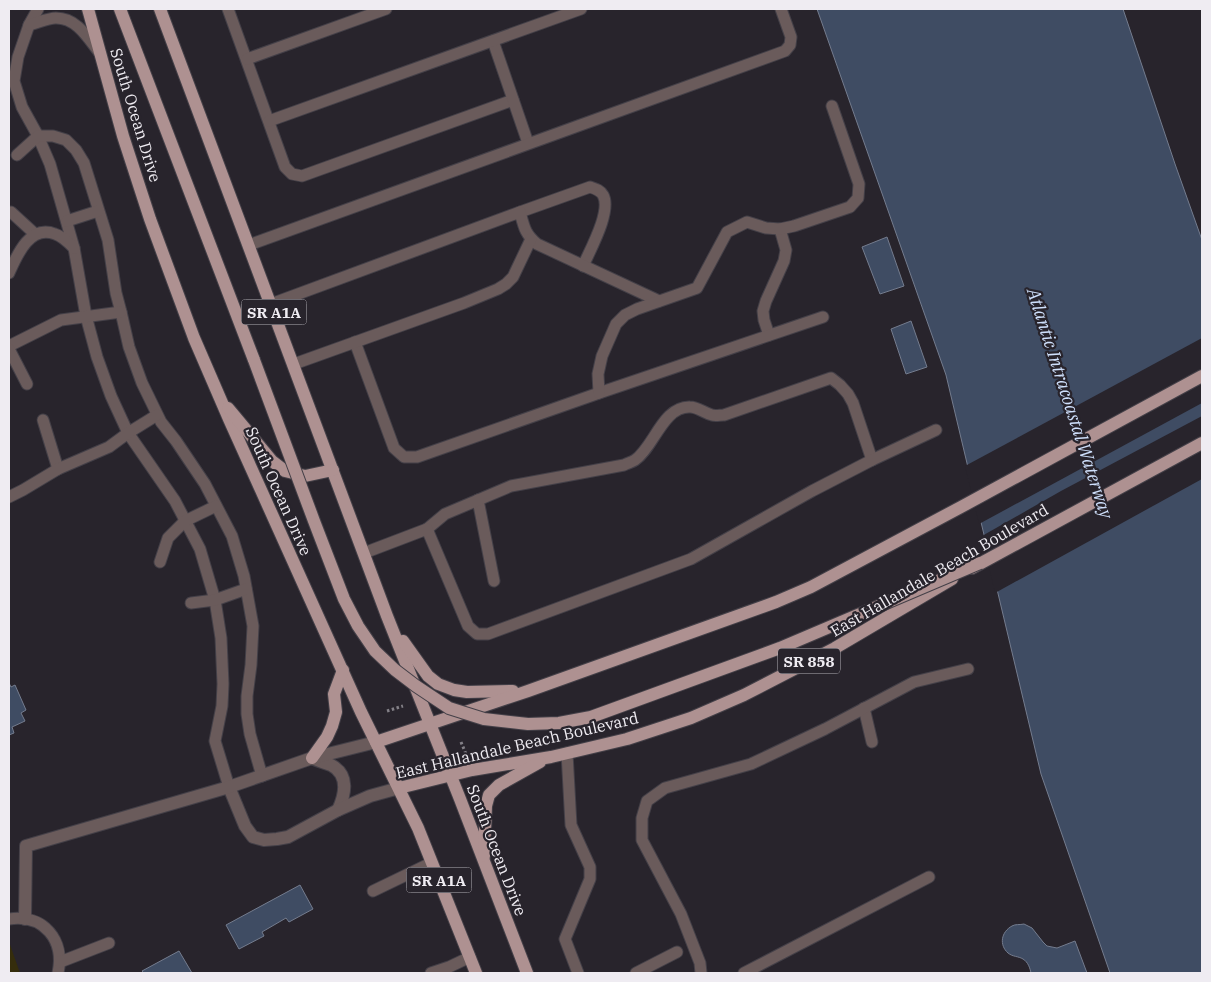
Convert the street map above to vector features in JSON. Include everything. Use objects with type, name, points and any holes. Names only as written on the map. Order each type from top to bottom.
[{"type":"main road","name":"South Ocean Drive","points":[[88,9],[150,219],[194,338],[343,670],[418,828],[476,973]]},
{"type":"main road","points":[[120,9],[344,600],[358,626],[375,651],[394,670],[449,708],[484,719],[528,724],[591,717],[780,648],[980,563]]},
{"type":"main road","name":"South Ocean Drive","points":[[160,9],[364,553],[527,973]]},
{"type":"main road","points":[[376,742],[528,691],[776,602],[811,587],[1202,376]]},
{"type":"main road","points":[[219,397],[272,461],[285,471],[305,476],[333,470]]},
{"type":"main road","name":"East Hallandale Beach Boulevard","points":[[399,788],[472,770],[566,753],[627,739],[691,718],[744,695],[835,648],[980,563],[1202,443]]},
{"type":"main road","points":[[388,616],[418,663],[428,676],[438,684],[454,690],[467,692],[528,691]]},
{"type":"main road","points":[[312,758],[328,737],[332,726],[336,712],[334,694],[343,670]]},
{"type":"main road","points":[[484,862],[486,806],[489,795],[499,785],[551,756]]},
{"type":"street","points":[[25,919],[26,846],[229,787],[312,758],[376,742]]},
{"type":"street","points":[[312,758],[332,766],[340,772],[345,789],[344,798],[338,810]]},
{"type":"street","name":"East Hallandale Beach Boulevard","points":[[229,787],[245,826],[253,836],[264,840],[277,840],[288,836],[370,796],[399,788]]},
{"type":"lane","points":[[38,9],[13,55],[14,81],[22,107],[38,136],[50,164],[74,248],[86,316],[108,388],[128,433],[175,501],[200,549],[215,600],[221,638],[222,706],[215,741],[229,787]]},
{"type":"lane","points":[[228,9],[285,167],[292,174],[302,176],[513,100]]},
{"type":"lane","points":[[247,59],[386,9]]},
{"type":"lane","points":[[269,121],[581,9]]},
{"type":"lane","points":[[249,245],[785,51],[790,45],[791,36],[781,9]]},
{"type":"lane","points":[[29,25],[56,18],[69,21],[79,26],[100,53]]},
{"type":"lane","points":[[493,41],[528,143]]},
{"type":"lane","points":[[600,392],[598,374],[602,356],[616,324],[624,315],[697,288],[727,232],[747,222],[766,228],[780,229],[794,226],[850,206],[858,198],[859,184],[832,106]]},
{"type":"lane","points":[[17,155],[38,136],[53,136],[66,140],[84,162],[108,240],[116,293],[130,347],[142,383],[161,422],[205,484],[232,536],[244,576],[253,626],[247,714],[250,734],[262,776]]},
{"type":"lane","points":[[271,304],[590,187],[603,194],[605,201],[603,221],[583,266]]},
{"type":"lane","points":[[67,221],[98,211]]},
{"type":"lane","points":[[11,212],[35,234]]},
{"type":"lane","points":[[520,212],[525,231],[537,244],[659,302]]},
{"type":"lane","points":[[769,335],[763,311],[784,261],[786,250],[780,229]]},
{"type":"lane","points":[[9,273],[20,249],[35,234],[45,231],[57,234],[74,248]]},
{"type":"lane","points":[[294,364],[498,289],[513,277],[531,239]]},
{"type":"lane","points":[[27,384],[9,348],[61,320],[121,312]]},
{"type":"lane","points":[[356,342],[394,448],[404,457],[417,456],[823,317]]},
{"type":"lane","points":[[364,553],[427,529],[445,514],[511,486],[624,465],[635,460],[670,415],[679,408],[691,406],[712,415],[724,415],[831,378],[848,394],[853,403],[872,460]]},
{"type":"lane","points":[[9,497],[58,469],[109,448],[128,433],[157,415]]},
{"type":"lane","points":[[42,420],[58,469]]},
{"type":"lane","points":[[427,529],[468,626],[477,634],[488,634],[691,559],[812,491],[936,430]]},
{"type":"lane","points":[[478,500],[494,581]]},
{"type":"lane","points":[[160,562],[168,538],[185,521],[216,506]]},
{"type":"lane","points":[[191,603],[215,600],[246,589]]},
{"type":"lane","points":[[701,973],[700,963],[681,914],[642,840],[642,818],[647,801],[665,788],[751,764],[825,729],[914,682],[968,669]]},
{"type":"lane","points":[[864,708],[872,742]]},
{"type":"lane","points":[[566,753],[571,825],[590,868],[590,879],[565,939],[578,973]]},
{"type":"lane","points":[[373,891],[431,863]]},
{"type":"lane","points":[[744,973],[929,877]]},
{"type":"lane","points":[[9,920],[25,919],[37,922],[47,929],[59,950],[59,968],[109,943]]},
{"type":"lane","points":[[636,973],[677,952]]},
{"type":"lane","points":[[431,973],[470,957]]},
{"type":"path","points":[[387,711],[403,706]]},
{"type":"path","points":[[461,742],[469,761]]},
{"type":"sand","points":[[9,942],[20,973],[9,973]]},
{"type":"water","name":"Atlantic Intracoastal Waterway","points":[[817,9],[1123,9],[1202,240],[1202,973],[1110,973],[1041,774],[946,375]]},
{"type":"water","points":[[887,237],[904,286],[880,294],[862,247]]},
{"type":"water","points":[[911,321],[927,367],[906,374],[891,329]]},
{"type":"water","points":[[9,683],[11,687],[15,685],[26,710],[21,713],[25,721],[12,727],[14,733],[9,735]]},
{"type":"water","points":[[300,885],[313,909],[289,922],[286,918],[262,932],[264,936],[239,949],[226,925]]},
{"type":"water","points":[[1024,924],[1032,928],[1047,946],[1057,948],[1075,941],[1087,973],[1031,973],[1026,962],[1008,953],[1002,943],[1005,932],[1008,929],[1015,925]]},
{"type":"water","points":[[179,951],[192,973],[144,973],[142,971]]},
{"type":"pier","points":[[1202,338],[1202,403],[979,524],[965,466]]},
{"type":"pier","points":[[1202,416],[1202,479],[995,593],[982,536],[1061,491]]}]
